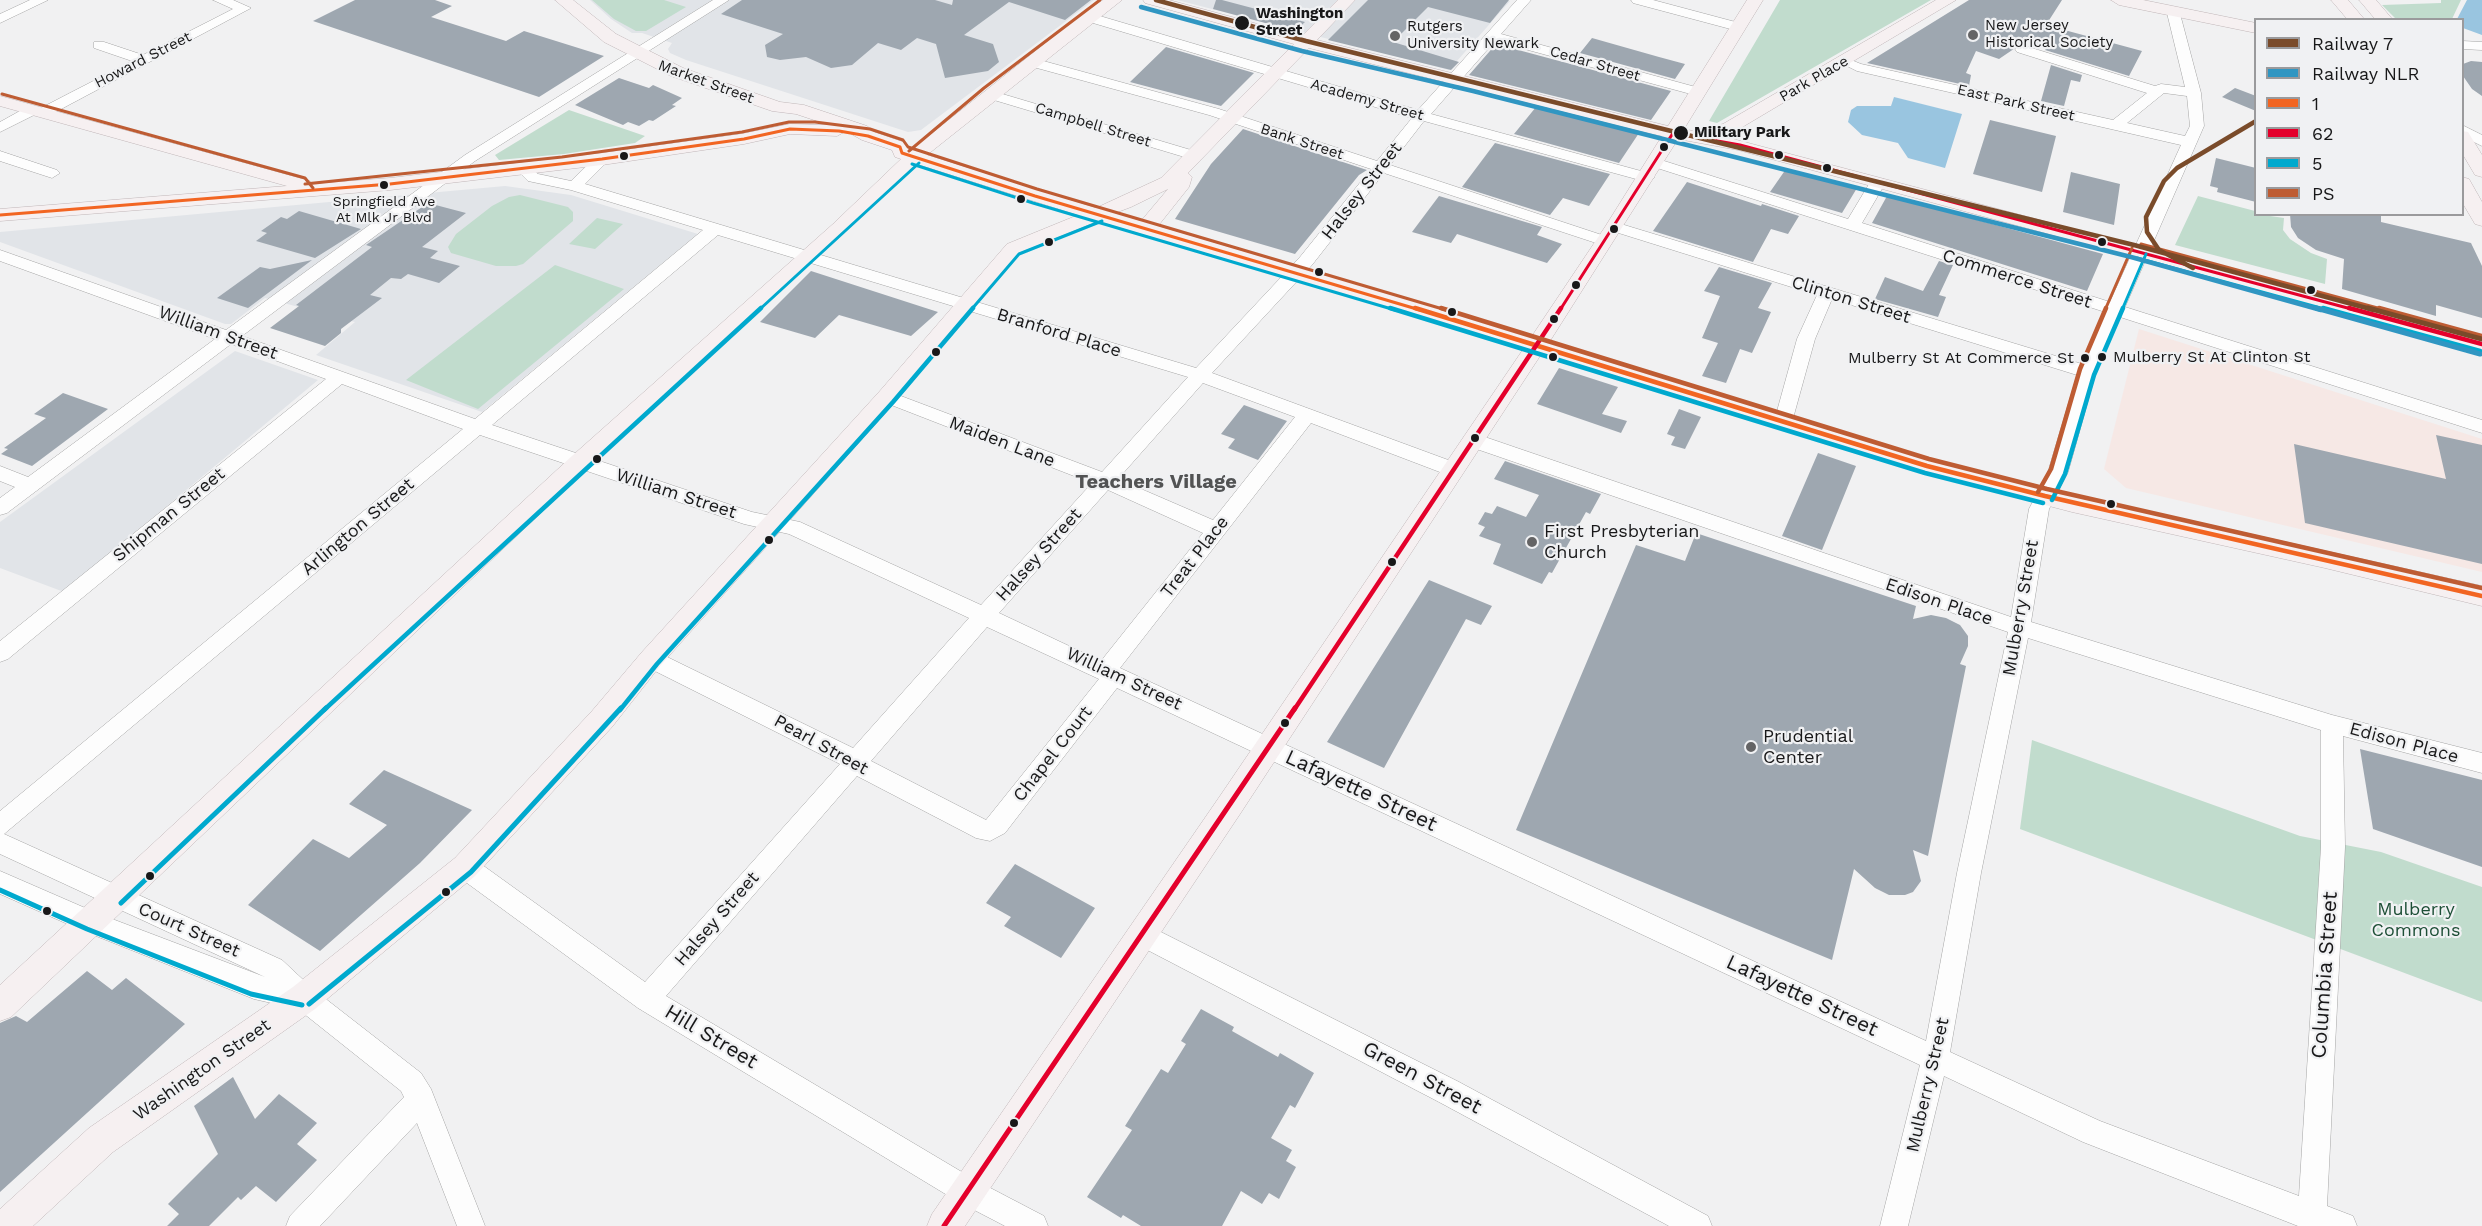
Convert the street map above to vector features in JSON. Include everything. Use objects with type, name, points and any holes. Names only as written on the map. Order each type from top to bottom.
[{"type":"main road","name":"Market Street","points":[[563,0],[594,27],[636,53],[694,79],[778,108],[798,109],[861,130],[864,142],[814,129],[784,115],[778,108]]},
{"type":"main road","points":[[0,1006],[298,724],[580,462],[808,256],[908,155],[1088,17],[1114,0]]},
{"type":"main road","points":[[1151,0],[1454,80],[1673,133],[1726,141],[2482,344]]},
{"type":"main road","name":"Washington Street","points":[[7,1226],[101,1140],[304,998],[465,867],[602,719],[651,659],[886,398],[1014,248],[1099,214],[1168,182],[1347,0]]},
{"type":"main road","points":[[944,1226],[1269,748],[1610,234],[1652,170],[1755,0]]},
{"type":"main road","name":"Park Place","points":[[1673,133],[1721,131],[1947,0]]},
{"type":"main road","points":[[2118,0],[2254,28]]},
{"type":"main road","points":[[2339,0],[2355,18]]},
{"type":"main road","points":[[2367,0],[2383,18]]},
{"type":"main road","points":[[0,101],[303,185],[306,191]]},
{"type":"main road","points":[[0,215],[439,179],[744,139],[769,132],[814,129]]},
{"type":"main road","points":[[2464,138],[2482,171]]},
{"type":"main road","points":[[744,139],[864,142],[881,155],[908,155],[1054,201],[1536,344],[1927,466],[2045,496],[2482,596]]},
{"type":"main road","points":[[1146,228],[1180,187],[1191,161]]},
{"type":"main road","points":[[2464,185],[2482,219]]},
{"type":"main road","points":[[1014,248],[1021,236],[1054,201]]},
{"type":"street","points":[[0,19],[40,0]]},
{"type":"street","name":"Howard Street","points":[[0,128],[147,58],[244,8],[220,0]]},
{"type":"street","points":[[0,508],[439,179],[722,0]]},
{"type":"street","name":"Halsey Street","points":[[647,999],[985,615],[1200,375],[1296,272],[1422,116],[1524,0]]},
{"type":"street","points":[[1638,0],[1738,27]]},
{"type":"street","points":[[0,5],[17,11]]},
{"type":"street","name":"Mulberry Street","points":[[1894,1226],[1935,1058],[2019,627],[2036,520],[2045,496],[2058,472],[2088,372],[2139,251],[2196,126],[2194,93],[2174,13]]},
{"type":"street","name":"Academy Street","points":[[1088,17],[1422,116],[1652,170]]},
{"type":"street","name":"Cedar Street","points":[[1493,36],[1698,92]]},
{"type":"street","points":[[103,43],[147,58]]},
{"type":"street","points":[[2464,45],[2482,46]]},
{"type":"street","points":[[2022,49],[2156,91]]},
{"type":"street","name":"East Park Street","points":[[1844,61],[1857,67],[2190,142]]},
{"type":"street","name":"Bank Street","points":[[1031,62],[1231,118],[1381,167],[1610,234]]},
{"type":"street","points":[[2115,126],[2156,91],[2167,87],[2194,93]]},
{"type":"street","name":"Campbell Street","points":[[989,94],[1191,161]]},
{"type":"street","points":[[2464,130],[2482,141]]},
{"type":"street","points":[[0,156],[52,173]]},
{"type":"street","points":[[574,186],[602,159]]},
{"type":"street","name":"Branford Place","points":[[524,169],[533,178],[574,186],[1200,375],[1452,470]]},
{"type":"street","name":"Commerce Street","points":[[1652,170],[1852,226],[2482,427]]},
{"type":"street","points":[[1852,226],[1878,183]]},
{"type":"street","name":"Arlington Street","points":[[0,825],[716,228]]},
{"type":"street","name":"Clinton Street","points":[[1610,234],[1826,293],[2088,372]]},
{"type":"street","name":"William Street","points":[[0,255],[231,337],[338,378],[580,462],[751,519],[801,530],[1269,748]]},
{"type":"street","points":[[1783,422],[1806,339],[1826,293]]},
{"type":"street","name":"Shipman Street","points":[[0,653],[338,378]]},
{"type":"street","name":"Maiden Lane","points":[[886,398],[1105,482],[1216,530]]},
{"type":"street","name":"Treat Place","points":[[1110,672],[1216,530],[1307,415]]},
{"type":"street","name":"Edison Place","points":[[1472,440],[1981,617],[2332,724],[2482,763]]},
{"type":"street","points":[[0,473],[30,485]]},
{"type":"street","name":"Pearl Street","points":[[651,659],[838,750],[974,826],[990,831]]},
{"type":"street","name":"Chapel Court","points":[[990,831],[1110,672]]},
{"type":"street","name":"Columbia Street","points":[[2312,1221],[2322,993],[2333,847],[2332,724]]},
{"type":"street","name":"Lafayette Street","points":[[1269,748],[2093,1132],[2312,1221],[2343,1226]]},
{"type":"street","name":"Court Street","points":[[0,843],[273,968],[304,998],[411,1082],[421,1099],[471,1226]]},
{"type":"street","name":"Hill Street","points":[[465,867],[647,999],[967,1191],[1034,1226]]},
{"type":"street","name":"Court Street","points":[[1,883],[90,922],[254,987],[304,998]]},
{"type":"street","name":"Green Street","points":[[1143,935],[1449,1092],[1698,1226]]},
{"type":"street","points":[[300,1226],[421,1099]]},
{"type":"shaded area","points":[[590,0],[1094,0],[921,130],[908,132],[686,60],[670,53],[668,49],[672,43],[642,33],[632,33],[611,19]]},
{"type":"shaded area","name":"Rutgers University Newark","points":[[1177,0],[1505,0],[1510,1],[1449,70]]},
{"type":"shaded area","points":[[505,186],[571,195],[698,234],[482,412],[316,355],[355,322],[265,298],[231,324],[225,324],[0,242],[0,232]]},
{"type":"shaded area","points":[[2139,329],[2482,439],[2482,572],[2126,488],[2104,469]]},
{"type":"shaded area","points":[[235,351],[318,380],[64,592],[0,568],[0,522]]},
{"type":"green space","points":[[592,0],[664,0],[686,7],[646,31],[636,31],[614,19]]},
{"type":"green space","name":"Military Park","points":[[1780,0],[1931,0],[1717,123],[1709,121]]},
{"type":"green space","points":[[2441,0],[2461,0],[2452,18],[2395,18],[2382,5],[2441,3]]},
{"type":"green space","points":[[569,110],[645,136],[635,143],[564,154],[499,160],[495,155]]},
{"type":"green space","points":[[520,195],[568,207],[573,212],[573,221],[523,264],[516,266],[496,266],[451,253],[448,247],[456,234],[492,206],[509,197]]},
{"type":"green space","points":[[2198,196],[2254,211],[2254,216],[2284,218],[2283,230],[2290,239],[2311,253],[2327,259],[2325,284],[2175,245]]},
{"type":"green space","points":[[597,218],[623,224],[595,249],[569,244]]},
{"type":"green space","points":[[555,265],[624,289],[478,409],[406,380]]},
{"type":"green space","name":"Mulberry Commons","points":[[2032,740],[2300,836],[2381,852],[2482,887],[2482,1002],[2020,829]]},
{"type":"water","points":[[2467,0],[2482,0],[2482,35],[2464,28],[2464,18],[2458,18]]},
{"type":"water","points":[[1894,97],[1962,114],[1945,168],[1908,158],[1898,143],[1862,135],[1848,122],[1851,110],[1857,106],[1891,106]]},
{"type":"building","points":[[355,0],[435,0],[452,6],[431,17],[506,41],[524,31],[604,56],[539,97],[313,21]]},
{"type":"building","points":[[742,0],[935,0],[952,5],[953,0],[1091,0],[1065,20],[1009,2],[964,35],[993,44],[999,62],[988,71],[945,78],[936,44],[917,38],[901,50],[878,43],[852,65],[831,68],[806,57],[780,60],[767,57],[765,45],[783,34],[721,14]]},
{"type":"building","points":[[1216,0],[1305,22],[1295,31],[1213,9]]},
{"type":"building","points":[[1368,0],[1509,0],[1490,23],[1428,7],[1393,42],[1459,62],[1451,70],[1328,40]]},
{"type":"building","points":[[1969,0],[2062,0],[2046,25],[2142,51],[2129,76],[2045,50],[2047,47],[2027,40],[1999,59],[1976,51],[1966,73],[1971,75],[1969,86],[1867,63]]},
{"type":"building","points":[[1592,38],[1685,64],[1675,79],[1580,53]]},
{"type":"building","points":[[1496,44],[1671,91],[1651,120],[1469,75]]},
{"type":"building","points":[[1166,47],[1254,73],[1221,106],[1130,82]]},
{"type":"building","points":[[2471,61],[2482,62],[2482,96],[2472,89],[2464,77],[2464,64]]},
{"type":"building","points":[[2051,65],[2082,75],[2080,82],[2071,80],[2064,106],[2041,101]]},
{"type":"building","points":[[619,78],[649,88],[653,85],[682,98],[672,105],[676,106],[653,121],[649,120],[639,126],[628,122],[623,125],[575,105]]},
{"type":"building","points":[[2235,88],[2254,95],[2254,110],[2222,97]]},
{"type":"building","points":[[1536,107],[1639,133],[1619,163],[1514,134]]},
{"type":"building","points":[[1990,120],[2056,136],[2042,192],[1973,174]]},
{"type":"building","points":[[1243,129],[1367,170],[1359,175],[1295,254],[1175,219],[1211,164]]},
{"type":"building","points":[[1495,143],[1610,174],[1589,206],[1563,198],[1550,215],[1462,187]]},
{"type":"building","points":[[2216,158],[2254,168],[2254,201],[2217,192],[2218,188],[2210,186]]},
{"type":"building","points":[[1786,169],[1857,188],[1842,213],[1770,192]]},
{"type":"building","points":[[2071,172],[2120,184],[2114,225],[2063,212]]},
{"type":"building","points":[[1687,182],[1799,216],[1788,234],[1771,229],[1753,262],[1653,231]]},
{"type":"building","points":[[1439,196],[1542,227],[1537,235],[1562,244],[1547,263],[1457,234],[1451,243],[1412,232]]},
{"type":"building","points":[[1887,196],[2103,254],[2087,291],[1872,223]]},
{"type":"building","points":[[428,203],[466,213],[422,247],[438,251],[430,258],[460,266],[439,283],[408,274],[401,279],[391,278],[370,295],[382,298],[341,329],[341,333],[325,346],[270,328],[299,306],[296,305],[372,247],[366,245]]},
{"type":"building","points":[[299,211],[361,229],[315,258],[256,241],[267,233],[261,231],[281,217],[287,219]]},
{"type":"building","points":[[2290,216],[2381,216],[2381,222],[2471,243],[2482,266],[2482,318],[2436,305],[2436,316],[2342,289],[2344,259],[2316,250],[2298,238],[2291,227]]},
{"type":"building","points":[[312,260],[248,308],[217,298],[260,267],[270,269]]},
{"type":"building","points":[[1939,261],[1953,265],[1939,295],[1946,297],[1938,317],[1875,299],[1885,277],[1923,291]]},
{"type":"building","points":[[1719,267],[1772,283],[1758,308],[1771,312],[1752,353],[1740,349],[1726,383],[1702,376],[1718,343],[1702,338],[1720,296],[1704,291]]},
{"type":"building","points":[[811,271],[938,312],[911,336],[839,315],[815,338],[760,322]]},
{"type":"building","points":[[1559,368],[1618,387],[1602,414],[1627,421],[1621,433],[1537,404]]},
{"type":"building","points":[[63,393],[108,409],[32,466],[1,454],[8,449],[4,448],[46,418],[34,414]]},
{"type":"building","points":[[1244,405],[1287,421],[1258,460],[1228,448],[1235,439],[1221,434]]},
{"type":"building","points":[[1679,409],[1701,417],[1685,449],[1671,445],[1675,437],[1667,434]]},
{"type":"building","points":[[2436,435],[2482,445],[2482,564],[2305,523],[2294,444],[2446,479]]},
{"type":"building","points":[[1818,453],[1856,466],[1822,550],[1782,536]]},
{"type":"building","name":"First Presbyterian Church","points":[[1505,461],[1601,494],[1590,514],[1586,512],[1552,573],[1549,572],[1542,584],[1493,564],[1501,544],[1479,536],[1485,527],[1478,524],[1485,512],[1492,514],[1497,506],[1526,517],[1539,495],[1494,479]]},
{"type":"building","name":"Prudential Center","points":[[1696,533],[1916,606],[1913,619],[1931,615],[1946,618],[1960,625],[1968,636],[1968,646],[1960,664],[1966,666],[1928,856],[1913,850],[1921,881],[1913,892],[1905,895],[1889,895],[1875,888],[1854,869],[1832,960],[1516,830],[1636,545],[1685,561]]},
{"type":"building","points":[[1429,580],[1492,606],[1481,625],[1466,619],[1384,768],[1327,742]]},
{"type":"building","points":[[2360,749],[2482,780],[2482,867],[2373,829]]},
{"type":"building","points":[[384,770],[472,810],[420,863],[320,951],[248,905],[313,839],[349,858],[387,825],[349,804]]},
{"type":"building","points":[[1015,864],[1095,908],[1061,958],[1004,926],[1011,917],[986,903]]},
{"type":"building","points":[[87,971],[112,990],[126,978],[185,1024],[0,1192],[0,1023],[16,1016],[27,1022]]},
{"type":"building","points":[[1201,1009],[1234,1027],[1232,1031],[1278,1057],[1280,1053],[1314,1073],[1295,1108],[1290,1105],[1271,1138],[1292,1150],[1286,1161],[1296,1167],[1279,1199],[1269,1193],[1262,1204],[1241,1191],[1222,1226],[1141,1226],[1123,1215],[1121,1218],[1087,1197],[1132,1130],[1125,1126],[1161,1069],[1168,1073],[1186,1044],[1181,1041]]},
{"type":"building","points":[[233,1077],[255,1119],[279,1094],[317,1123],[297,1144],[317,1160],[276,1202],[256,1186],[241,1200],[238,1197],[209,1226],[167,1226],[179,1214],[168,1204],[218,1154],[194,1106]]},
{"type":"rail line","name":"7","points":[[1156,0],[1306,41],[2134,245],[2482,339]]},
{"type":"rail line","name":"NLR","points":[[1141,7],[1302,51],[1473,91],[2131,257],[2480,354]]},
{"type":"rail line","name":"7","points":[[2193,268],[2159,250],[2147,232],[2146,217],[2164,181],[2177,168],[2254,122]]},
{"type":"transit line","name":"PS","points":[[909,151],[984,88],[1100,0]]},
{"type":"transit line","name":"PS","points":[[2,94],[305,178],[313,188]]},
{"type":"transit line","name":"PS","points":[[305,184],[562,157],[742,132],[789,122],[815,122],[870,129],[903,140],[908,147],[1037,189],[1538,337],[1929,459],[2047,489],[2482,588]]},
{"type":"transit line","name":"1","points":[[0,215],[390,184],[602,159],[744,139],[790,129],[839,131],[868,136],[900,147],[902,153],[1035,196],[1536,344],[1927,466],[2045,496],[2482,596]]},
{"type":"transit line","name":"62","points":[[1673,133],[1740,145],[2482,344]]},
{"type":"transit line","name":"62","points":[[944,1226],[1269,748],[1615,227],[1673,133]]},
{"type":"transit line","name":"5","points":[[121,903],[303,729],[919,163]]},
{"type":"transit line","name":"5","points":[[912,164],[1033,203],[1534,351],[1925,473],[2043,503]]},
{"type":"transit line","name":"5","points":[[309,1004],[471,872],[608,724],[657,664],[893,402],[1019,254],[1102,221]]},
{"type":"transit line","name":"PS","points":[[2141,244],[2482,336]]},
{"type":"transit line","name":"PS","points":[[2038,492],[2051,469],[2080,369],[2132,248]]},
{"type":"transit line","name":"5","points":[[2052,500],[2065,474],[2094,375],[2146,254]]},
{"type":"transit line","name":"5","points":[[2137,258],[2480,351]]},
{"type":"transit line","name":"5","points":[[0,890],[87,929],[251,994],[302,1005]]},
{"type":"place","name":"Washington Street","points":[[1242,23]]},
{"type":"place","name":"New Jersey Historical Society","points":[[1973,35]]},
{"type":"place","name":"Rutgers University Newark","points":[[1395,36]]},
{"type":"place","name":"Military Park","points":[[1681,133]]},
{"type":"place","name":"Springfield Ave At Mlk Jr Blvd","points":[[384,185]]},
{"type":"place","name":"Mulberry St At Clinton St","points":[[2102,357]]},
{"type":"place","name":"Mulberry St At Commerce St","points":[[2085,358]]},
{"type":"place","name":"First Presbyterian Church","points":[[1532,542]]},
{"type":"place","name":"Prudential Center","points":[[1751,747]]},
{"type":"district","name":"Teachers Village","points":[[1156,482]]}]
